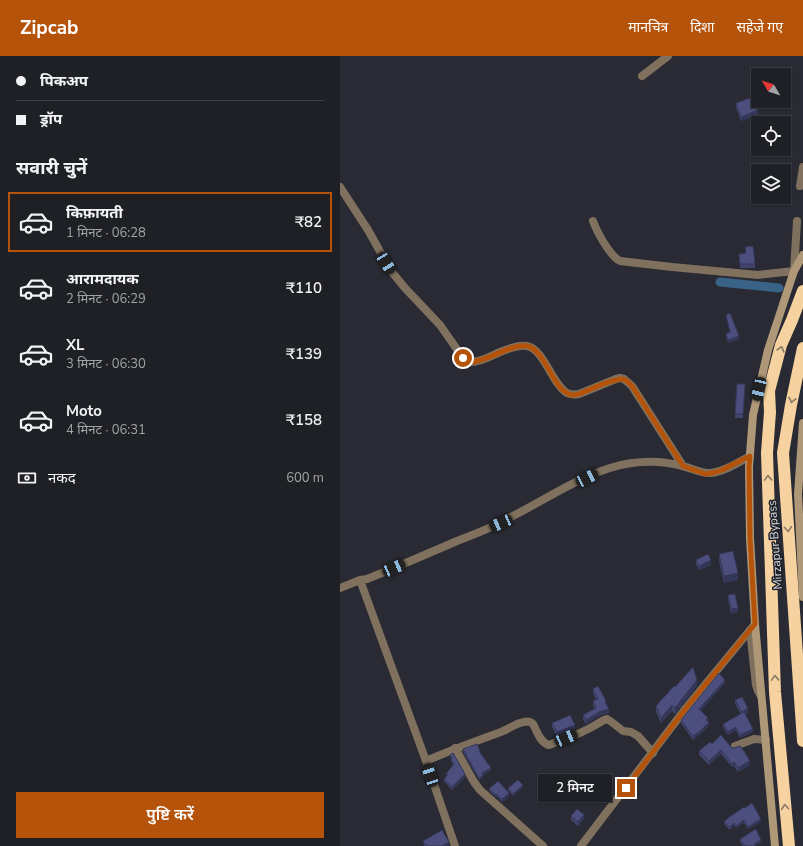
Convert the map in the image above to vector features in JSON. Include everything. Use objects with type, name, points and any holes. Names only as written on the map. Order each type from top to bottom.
[{"type":"highway","points":[[789,846],[776,692],[767,453],[770,412],[769,391],[781,345],[803,291]]},
{"type":"highway","name":"Mirzapur Bypass","points":[[803,348],[791,405],[783,454],[803,741]]},
{"type":"street","points":[[642,76],[668,56]]},
{"type":"street","points":[[800,186],[803,167]]},
{"type":"street","points":[[340,187],[368,230],[391,271],[404,288],[440,325],[466,361],[476,362],[508,349],[523,345],[533,348],[538,353],[563,390],[572,395],[579,394],[616,379],[624,379],[632,386],[683,466]]},
{"type":"street","points":[[794,271],[797,221]]},
{"type":"street","points":[[593,222],[599,235],[615,257],[620,261],[758,275],[794,271]]},
{"type":"street","points":[[775,846],[762,697],[753,627],[749,467],[753,415],[768,350],[794,271],[803,255]]},
{"type":"street","points":[[803,423],[798,494],[803,597]]},
{"type":"street","points":[[340,588],[360,580],[367,579],[501,523],[596,473],[624,465],[644,462],[670,463],[705,474],[722,470],[750,456]]},
{"type":"street","points":[[360,580],[426,761],[455,846]]},
{"type":"street","points":[[581,846],[686,708],[753,627]]},
{"type":"street","points":[[426,761],[455,748],[527,721],[532,724],[543,742],[546,745],[549,745],[580,733],[607,719],[623,731],[635,734],[653,753]]},
{"type":"street","points":[[735,746],[754,739],[766,740]]},
{"type":"street","points":[[455,748],[480,790],[543,846]]},
{"type":"building","points":[[751,98],[751,108],[757,108],[758,110],[741,117],[736,103]]},
{"type":"building","points":[[753,246],[755,264],[740,264],[739,254],[746,253],[745,247]]},
{"type":"building","points":[[730,313],[739,336],[728,340],[726,334],[730,332],[726,315]]},
{"type":"building","points":[[737,384],[745,384],[743,414],[735,414]]},
{"type":"building","points":[[733,551],[738,573],[724,576],[719,554]]},
{"type":"building","points":[[708,554],[711,560],[699,566],[696,560]]},
{"type":"building","points":[[735,594],[738,608],[731,609],[728,595]]},
{"type":"building","points":[[693,667],[697,680],[675,708],[672,705],[661,718],[656,706]]},
{"type":"building","points":[[719,673],[725,680],[699,709],[708,718],[706,720],[709,722],[693,736],[681,720]]},
{"type":"building","points":[[598,686],[609,709],[601,711],[586,720],[583,715],[596,708],[593,701],[598,699],[593,689]]},
{"type":"building","points":[[742,697],[748,708],[742,712],[735,700]]},
{"type":"building","points":[[744,712],[753,729],[740,735],[736,727],[728,732],[723,724]]},
{"type":"building","points":[[570,715],[575,725],[557,732],[552,723]]},
{"type":"building","points":[[721,735],[731,747],[734,748],[740,746],[750,761],[738,768],[734,762],[732,764],[721,750],[709,761],[699,751],[710,742],[712,744]]},
{"type":"building","points":[[477,744],[479,751],[491,768],[482,773],[483,775],[479,778],[463,749]]},
{"type":"building","points":[[453,753],[465,774],[452,787],[444,779],[454,764],[450,755]]},
{"type":"building","points":[[518,780],[523,785],[513,794],[508,788]]},
{"type":"building","points":[[498,781],[509,793],[502,799],[489,789]]},
{"type":"building","points":[[752,803],[761,819],[748,827],[744,820],[736,826],[734,823],[730,827],[724,822],[744,807],[745,808]]},
{"type":"building","points":[[577,809],[584,815],[578,822],[571,816]]},
{"type":"building","points":[[756,829],[761,840],[754,844],[755,846],[745,846],[740,839]]},
{"type":"building","points":[[442,830],[449,842],[442,846],[426,846],[423,841]]},
{"type":"waterway","points":[[720,282],[779,288]]},
{"type":"route","points":[[463,358],[466,361],[476,362],[508,349],[523,345],[529,346],[538,353],[563,390],[572,395],[579,394],[620,378],[628,382],[683,466],[705,474],[713,473],[750,456],[750,538],[755,624],[686,708],[626,788]]}]
